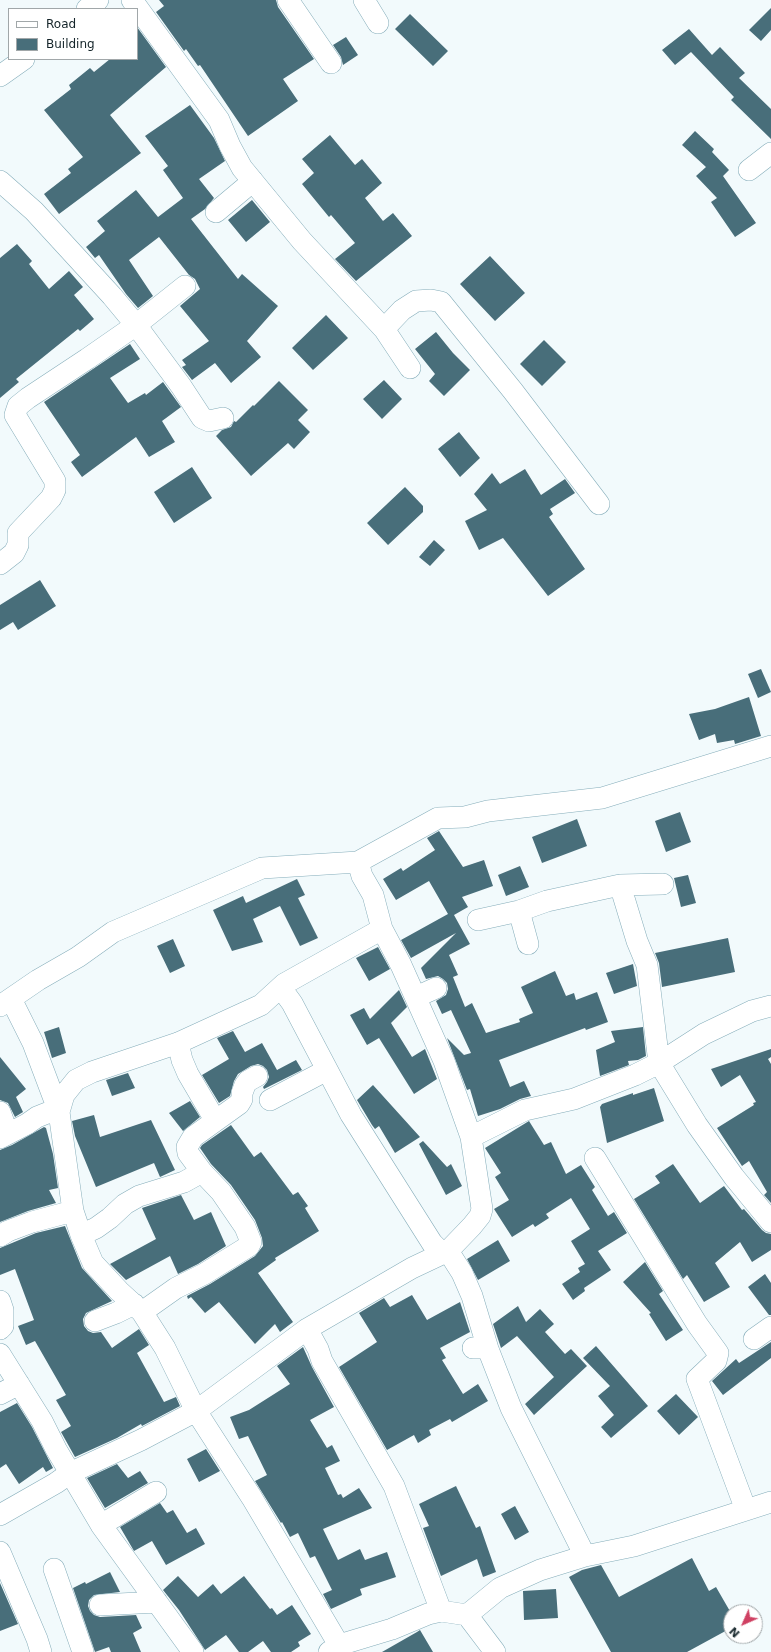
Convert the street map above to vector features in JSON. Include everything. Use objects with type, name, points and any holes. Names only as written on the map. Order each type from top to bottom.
[{"type":"street","points":[[88,8],[98,0]]},
{"type":"street","points":[[288,0],[331,63]]},
{"type":"street","points":[[364,0],[378,23]]},
{"type":"street","points":[[138,8],[219,120],[239,163],[302,241],[377,322],[410,368]]},
{"type":"street","points":[[0,76],[23,60]]},
{"type":"street","points":[[749,170],[771,153]]},
{"type":"street","points":[[0,181],[34,211],[112,296],[136,325],[181,386],[194,408],[202,418],[209,421],[223,418]]},
{"type":"street","points":[[216,212],[253,181]]},
{"type":"street","points":[[0,564],[14,553],[18,545],[18,533],[51,498],[55,490],[55,481],[15,415],[18,406],[136,325],[185,286]]},
{"type":"street","points":[[377,322],[402,310],[416,301],[431,300],[441,302],[513,391],[599,504]]},
{"type":"street","points":[[495,1652],[467,1615],[441,1611],[428,1614],[392,1629],[334,1649],[252,1498],[196,1411],[165,1348],[138,1308],[115,1287],[93,1263],[73,1211],[58,1112],[33,1043],[6,1003],[38,980],[78,957],[113,932],[262,868],[358,862],[438,818],[465,817],[488,811],[602,798],[771,746]]},
{"type":"street","points":[[0,1515],[50,1487],[70,1473],[141,1440],[196,1411],[308,1329],[412,1268],[445,1252],[472,1226],[480,1216],[482,1209],[471,1137],[444,1061],[401,965],[382,929],[373,894],[362,876],[358,862]]},
{"type":"street","points":[[478,920],[519,911],[548,901],[620,885],[663,884]]},
{"type":"street","points":[[620,885],[646,965],[659,1063],[697,1125],[734,1176],[771,1222]]},
{"type":"street","points":[[519,911],[528,944]]},
{"type":"street","points":[[58,1112],[64,1095],[76,1080],[92,1072],[178,1043],[261,1005],[280,988],[382,929]]},
{"type":"street","points":[[280,988],[292,1003],[361,1133],[432,1243],[445,1252],[462,1273],[472,1296],[480,1349],[511,1408],[584,1556]]},
{"type":"street","points":[[416,997],[436,988]]},
{"type":"street","points":[[471,1137],[525,1110],[574,1098],[635,1075],[659,1063],[704,1034],[752,1011],[771,1006]]},
{"type":"street","points":[[178,1043],[182,1060],[188,1074],[215,1120]]},
{"type":"street","points":[[270,1100],[327,1070]]},
{"type":"street","points":[[95,1321],[116,1313],[138,1308],[204,1274],[249,1246],[251,1242],[245,1227],[221,1192],[202,1172],[188,1153],[187,1147],[193,1137],[239,1104],[245,1085],[248,1081],[257,1076]]},
{"type":"street","points":[[0,1112],[4,1136],[37,1117],[47,1113],[58,1112]]},
{"type":"street","points":[[595,1158],[697,1324],[718,1353],[716,1360],[697,1379],[746,1510]]},
{"type":"street","points":[[81,1235],[96,1228],[110,1218],[124,1204],[139,1196],[184,1182],[202,1172]]},
{"type":"street","points":[[0,1236],[8,1231],[32,1222],[73,1211]]},
{"type":"street","points":[[0,1301],[4,1310],[3,1326],[0,1329]]},
{"type":"street","points":[[754,1339],[771,1327]]},
{"type":"street","points":[[308,1329],[322,1361],[394,1486],[441,1611]]},
{"type":"street","points":[[0,1354],[42,1421],[56,1449],[101,1525],[194,1652]]},
{"type":"street","points":[[0,1394],[19,1384]]},
{"type":"street","points":[[101,1525],[156,1492]]},
{"type":"street","points":[[467,1615],[500,1588],[540,1570],[584,1556],[634,1546],[771,1502]]},
{"type":"street","points":[[0,1552],[37,1639],[41,1652]]},
{"type":"street","points":[[54,1569],[83,1652]]},
{"type":"street","points":[[100,1605],[156,1602]]},
{"type":"building","points":[[159,0],[276,0],[278,7],[314,59],[283,79],[298,101],[248,136],[200,65],[198,66],[186,49],[184,51],[156,12],[164,6]]},
{"type":"building","points":[[771,8],[771,30],[761,41],[749,30]]},
{"type":"building","points":[[410,14],[448,51],[433,66],[395,29]]},
{"type":"building","points":[[138,28],[166,67],[110,115],[141,153],[59,214],[44,194],[71,173],[68,169],[83,157],[44,110],[71,89],[69,85],[90,68],[94,72],[109,60],[138,60]]},
{"type":"building","points":[[689,29],[712,55],[720,47],[745,73],[739,78],[771,109],[771,139],[731,100],[734,97],[691,52],[675,65],[662,50]]},
{"type":"building","points":[[346,37],[358,55],[343,65],[341,57],[333,45]]},
{"type":"building","points":[[190,105],[214,138],[225,161],[199,179],[214,198],[205,209],[191,219],[238,279],[242,274],[278,306],[247,341],[261,357],[231,383],[215,363],[192,380],[182,367],[186,365],[182,360],[209,341],[180,306],[200,289],[195,279],[189,275],[159,237],[129,260],[153,296],[138,308],[126,294],[99,255],[95,258],[86,247],[105,231],[97,221],[136,190],[158,217],[183,198],[163,170],[168,166],[145,136]]},
{"type":"building","points":[[695,131],[714,149],[712,152],[729,170],[723,176],[756,223],[735,237],[711,202],[717,198],[696,176],[706,167],[682,145]]},
{"type":"building","points":[[330,135],[355,165],[362,159],[382,183],[365,198],[383,221],[393,213],[412,236],[356,281],[335,259],[355,243],[331,215],[329,217],[302,184],[314,173],[302,159]]},
{"type":"building","points":[[252,200],[270,222],[246,242],[228,220]]},
{"type":"building","points":[[17,244],[32,261],[29,264],[49,289],[69,271],[83,287],[74,295],[94,319],[80,331],[78,329],[16,379],[19,382],[0,398],[0,258]]},
{"type":"building","points":[[490,256],[525,293],[495,321],[460,284]]},
{"type":"building","points":[[326,315],[348,338],[313,370],[292,348]]},
{"type":"building","points":[[436,332],[453,353],[470,370],[444,396],[429,381],[435,374],[415,349]]},
{"type":"building","points":[[544,340],[566,362],[542,386],[520,364]]},
{"type":"building","points":[[130,344],[140,359],[110,378],[128,403],[145,393],[146,395],[163,382],[181,407],[162,421],[175,442],[149,457],[136,437],[82,477],[71,462],[80,455],[44,402]]},
{"type":"building","points":[[384,380],[402,399],[382,419],[363,399]]},
{"type":"building","points":[[279,381],[308,410],[298,420],[310,432],[294,449],[288,443],[251,476],[216,436],[222,430],[231,427],[234,421],[236,422],[253,405],[254,406]]},
{"type":"building","points":[[459,432],[480,458],[460,477],[438,449]]},
{"type":"building","points":[[192,467],[212,498],[174,523],[154,492]]},
{"type":"building","points":[[525,469],[541,495],[565,479],[575,493],[550,509],[553,514],[549,517],[585,569],[548,596],[503,538],[479,550],[465,521],[487,510],[474,494],[492,473],[500,484]]},
{"type":"building","points":[[405,487],[423,506],[423,512],[388,545],[367,523]]},
{"type":"building","points":[[434,540],[445,550],[430,566],[419,557]]},
{"type":"building","points":[[40,580],[56,606],[18,630],[13,622],[0,630],[0,605]]},
{"type":"building","points":[[761,669],[771,692],[758,698],[748,674]]},
{"type":"building","points":[[749,697],[761,736],[735,744],[734,740],[717,743],[715,734],[699,740],[689,714],[715,709]]},
{"type":"building","points":[[680,812],[691,842],[666,852],[655,821]]},
{"type":"building","points":[[577,819],[587,846],[542,863],[532,837]]},
{"type":"building","points":[[439,831],[463,867],[484,860],[493,886],[462,897],[468,907],[454,915],[470,944],[449,955],[458,975],[453,977],[465,1007],[472,1003],[486,1033],[520,1022],[519,1019],[533,1013],[521,987],[555,971],[566,996],[574,993],[576,1000],[597,992],[608,1022],[586,1030],[585,1028],[499,1060],[510,1087],[524,1081],[531,1096],[520,1099],[500,1109],[478,1116],[470,1089],[467,1090],[447,1038],[464,1055],[471,1053],[451,1010],[442,1014],[436,1001],[446,995],[448,989],[447,983],[438,976],[426,979],[421,968],[456,933],[411,958],[401,940],[448,914],[429,881],[396,900],[383,879],[401,868],[403,871],[435,850],[427,838]]},
{"type":"building","points":[[520,866],[529,887],[506,896],[498,875]]},
{"type":"building","points":[[688,875],[696,903],[681,907],[674,878]]},
{"type":"building","points":[[297,879],[305,895],[298,898],[318,938],[300,946],[280,906],[253,919],[263,942],[232,951],[213,910],[243,896],[246,903]]},
{"type":"building","points":[[728,938],[735,972],[662,987],[659,963],[655,953]]},
{"type":"building","points":[[173,939],[185,966],[170,973],[157,946]]},
{"type":"building","points":[[378,947],[390,969],[369,981],[356,958]]},
{"type":"building","points":[[633,964],[637,986],[614,994],[606,973]]},
{"type":"building","points":[[399,990],[407,1007],[391,1023],[412,1057],[425,1049],[437,1079],[414,1094],[379,1038],[367,1045],[350,1015],[364,1008],[370,1019]]},
{"type":"building","points":[[59,1027],[66,1053],[52,1058],[44,1032]]},
{"type":"building","points":[[643,1027],[646,1056],[638,1060],[628,1061],[629,1065],[600,1076],[596,1050],[615,1042],[611,1031]]},
{"type":"building","points":[[233,1031],[245,1052],[262,1043],[277,1070],[296,1060],[302,1070],[264,1089],[263,1087],[269,1077],[267,1070],[258,1064],[251,1066],[238,1074],[234,1081],[230,1096],[219,1103],[202,1075],[229,1059],[217,1038]]},
{"type":"building","points":[[771,1049],[771,1057],[768,1059],[771,1064],[771,1203],[764,1195],[767,1192],[749,1161],[742,1166],[717,1128],[754,1105],[753,1103],[756,1102],[740,1075],[721,1087],[711,1069]]},
{"type":"building","points":[[0,1057],[26,1089],[16,1097],[23,1112],[15,1117],[8,1103],[0,1100]]},
{"type":"building","points":[[128,1073],[135,1088],[112,1096],[106,1080]]},
{"type":"building","points":[[373,1085],[420,1137],[395,1153],[379,1126],[375,1129],[357,1100]]},
{"type":"building","points":[[654,1088],[664,1121],[607,1143],[600,1107],[602,1104],[633,1093],[633,1095]]},
{"type":"building","points":[[190,1101],[200,1117],[183,1131],[169,1113]]},
{"type":"building","points":[[94,1115],[100,1137],[151,1120],[175,1170],[160,1177],[154,1163],[96,1187],[75,1136],[72,1121]]},
{"type":"building","points":[[529,1121],[544,1145],[551,1142],[566,1174],[581,1165],[595,1187],[592,1190],[608,1216],[614,1212],[627,1233],[598,1251],[611,1270],[584,1288],[585,1291],[573,1300],[562,1284],[580,1272],[578,1268],[585,1264],[571,1241],[590,1229],[571,1198],[546,1214],[549,1218],[535,1227],[533,1224],[512,1237],[494,1209],[509,1200],[495,1177],[501,1173],[485,1148]]},
{"type":"building","points":[[231,1125],[254,1157],[261,1152],[293,1195],[298,1192],[308,1206],[305,1208],[319,1231],[275,1258],[276,1260],[258,1273],[293,1322],[280,1332],[275,1324],[255,1344],[219,1302],[205,1313],[191,1297],[188,1299],[187,1296],[210,1284],[255,1256],[263,1246],[262,1238],[255,1220],[231,1185],[211,1164],[200,1148],[202,1145]]},
{"type":"building","points":[[44,1127],[46,1128],[53,1154],[58,1188],[49,1190],[56,1203],[28,1211],[0,1222],[0,1150]]},
{"type":"building","points":[[423,1141],[447,1167],[451,1164],[462,1186],[446,1195],[419,1144]]},
{"type":"building","points":[[673,1164],[700,1203],[724,1186],[742,1210],[744,1209],[762,1230],[771,1234],[771,1250],[752,1262],[740,1242],[715,1263],[730,1287],[704,1302],[687,1275],[683,1279],[634,1199],[660,1183],[655,1176]]},
{"type":"building","points":[[181,1195],[194,1220],[211,1212],[226,1246],[198,1264],[178,1274],[170,1256],[126,1280],[110,1264],[156,1239],[142,1208]]},
{"type":"building","points":[[65,1226],[82,1268],[112,1301],[86,1313],[83,1319],[84,1326],[88,1331],[93,1333],[101,1332],[112,1348],[139,1329],[149,1345],[137,1353],[164,1402],[176,1397],[180,1406],[142,1426],[141,1424],[117,1438],[75,1457],[61,1432],[71,1426],[56,1400],[66,1395],[35,1341],[26,1345],[18,1326],[34,1320],[15,1269],[0,1275],[0,1248],[36,1233]]},
{"type":"building","points":[[498,1240],[510,1261],[478,1280],[467,1259]]},
{"type":"building","points":[[645,1262],[663,1291],[659,1294],[683,1330],[666,1341],[649,1314],[651,1313],[623,1282]]},
{"type":"building","points":[[765,1274],[771,1283],[771,1315],[769,1315],[748,1287]]},
{"type":"building","points":[[412,1295],[427,1320],[460,1302],[470,1332],[440,1348],[446,1358],[442,1360],[463,1394],[478,1384],[488,1401],[452,1422],[450,1419],[429,1430],[431,1435],[418,1443],[414,1435],[387,1450],[339,1367],[377,1342],[359,1313],[384,1298],[390,1307]]},
{"type":"building","points":[[518,1306],[526,1322],[540,1309],[554,1324],[545,1332],[565,1354],[571,1349],[587,1366],[534,1415],[525,1404],[554,1377],[517,1336],[501,1348],[493,1324]]},
{"type":"building","points":[[771,1342],[771,1358],[723,1395],[712,1381],[736,1359],[739,1363]]},
{"type":"building","points":[[596,1346],[648,1406],[611,1438],[601,1427],[614,1415],[598,1396],[610,1386],[583,1358]]},
{"type":"building","points":[[303,1347],[334,1407],[310,1420],[327,1448],[332,1445],[340,1461],[325,1468],[338,1495],[341,1494],[343,1498],[359,1488],[372,1508],[323,1529],[338,1560],[360,1549],[365,1560],[387,1552],[396,1577],[360,1589],[362,1595],[331,1609],[323,1594],[332,1590],[315,1556],[310,1558],[298,1533],[290,1537],[255,1481],[267,1475],[248,1436],[239,1439],[230,1417],[249,1410],[290,1384],[277,1366]]},
{"type":"building","points":[[676,1394],[698,1417],[679,1435],[657,1411]]},
{"type":"building","points":[[17,1403],[32,1427],[53,1468],[46,1472],[43,1467],[19,1484],[6,1464],[0,1468],[0,1412]]},
{"type":"building","points":[[206,1449],[220,1471],[199,1482],[187,1459]]},
{"type":"building","points":[[117,1464],[128,1478],[140,1471],[148,1483],[105,1508],[87,1478]]},
{"type":"building","points":[[456,1486],[476,1528],[480,1526],[496,1572],[483,1577],[477,1559],[441,1576],[423,1528],[429,1526],[419,1504]]},
{"type":"building","points":[[160,1503],[167,1513],[173,1510],[187,1533],[196,1528],[205,1544],[166,1565],[152,1541],[134,1551],[120,1527]]},
{"type":"building","points":[[515,1506],[529,1532],[515,1540],[501,1514]]},
{"type":"building","points":[[692,1558],[709,1591],[716,1587],[726,1604],[723,1604],[723,1632],[687,1652],[611,1652],[569,1577],[582,1570],[601,1565],[619,1597]]},
{"type":"building","points":[[110,1572],[120,1592],[94,1595],[89,1600],[88,1606],[94,1615],[100,1617],[136,1615],[142,1628],[133,1633],[141,1652],[111,1652],[109,1647],[95,1652],[73,1588],[85,1582],[86,1584]]},
{"type":"building","points":[[178,1576],[198,1597],[213,1584],[221,1594],[244,1576],[270,1609],[272,1608],[277,1615],[292,1605],[311,1634],[298,1642],[300,1646],[291,1652],[271,1652],[263,1641],[248,1652],[239,1652],[226,1635],[205,1650],[179,1610],[163,1590]]},
{"type":"building","points":[[0,1583],[18,1624],[0,1631]]},
{"type":"building","points":[[556,1589],[558,1618],[524,1620],[523,1591]]},
{"type":"building","points":[[420,1630],[433,1652],[382,1652],[417,1632]]}]
